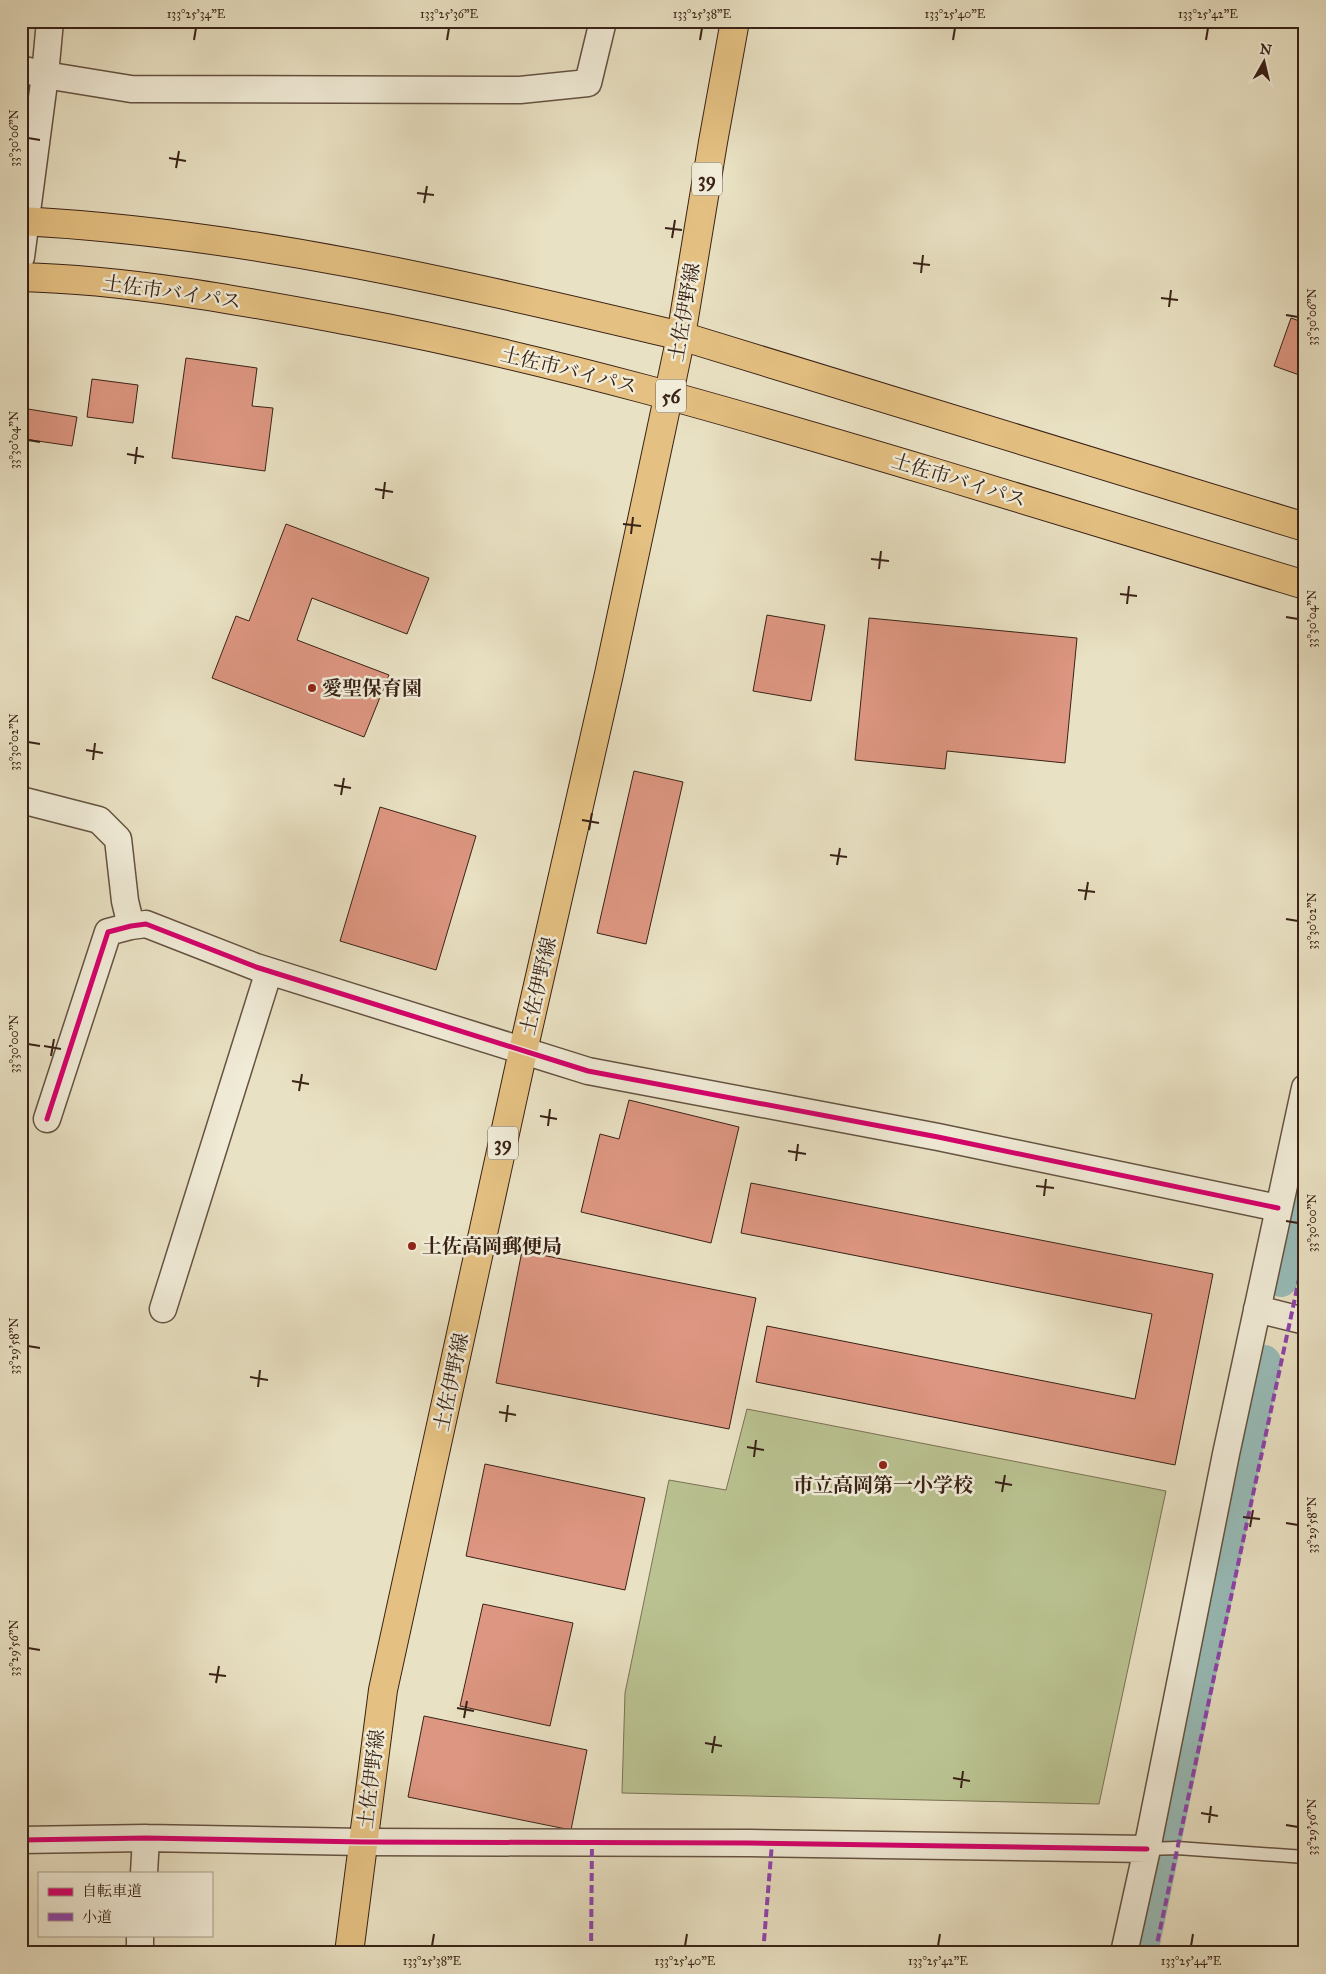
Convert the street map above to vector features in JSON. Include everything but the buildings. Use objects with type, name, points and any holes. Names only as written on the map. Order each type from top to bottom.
[{"type":"main road","name":"土佐伊野線","points":[[349,1953],[382,1690],[607,684],[681,336],[735,21]]},
{"type":"main road","points":[[24,221],[76,224],[257,245],[419,277],[681,336],[1305,527]]},
{"type":"main road","name":"土佐市バイパス","points":[[21,277],[69,278],[248,302],[407,332],[567,368],[766,422],[1305,585]]},
{"type":"street","points":[[21,257],[33,72],[50,21]]},
{"type":"street","points":[[33,72],[131,89],[520,90],[588,83],[602,21]]},
{"type":"street","points":[[21,800],[99,820],[118,840],[125,901],[131,926]]},
{"type":"street","points":[[47,1119],[108,932],[146,924],[269,971],[588,1071],[938,1137],[1278,1208]]},
{"type":"street","points":[[163,1309],[269,971]]},
{"type":"street","points":[[1124,1953],[1147,1850],[1224,1464],[1305,1088]]},
{"type":"street","points":[[1257,1309],[1305,1321]]},
{"type":"street","points":[[144,1872],[146,1838]]},
{"type":"street","points":[[21,1840],[146,1838],[363,1842],[750,1843],[1147,1850]]},
{"type":"street","points":[[140,1936],[140,1953]]},
{"type":"lane","points":[[1147,1850],[1177,1848],[1305,1856]]},
{"type":"green space","points":[[747,1409],[1166,1491],[1099,1804],[622,1793],[625,1693],[669,1480],[726,1490]]},
{"type":"waterway","points":[[1281,1280],[1305,1171]]},
{"type":"waterway","points":[[1141,1953],[1264,1362]]},
{"type":"marked path","points":[[1155,1953],[1305,1251]]},
{"type":"marked path","points":[[763,1953],[772,1843]]},
{"type":"marked path","points":[[591,1953],[592,1844]]},
{"type":"cycle path","points":[[47,1119],[108,932],[146,924],[256,967],[588,1071],[938,1137],[1278,1208]]},
{"type":"cycle path","points":[[21,1840],[146,1838],[363,1842],[750,1843],[1147,1849]]},
{"type":"place","name":"愛聖保育園","points":[[312,688]]},
{"type":"place","name":"土佐高岡郵便局","points":[[412,1246]]},
{"type":"place","name":"市立高岡第一小学校","points":[[883,1465]]}]
